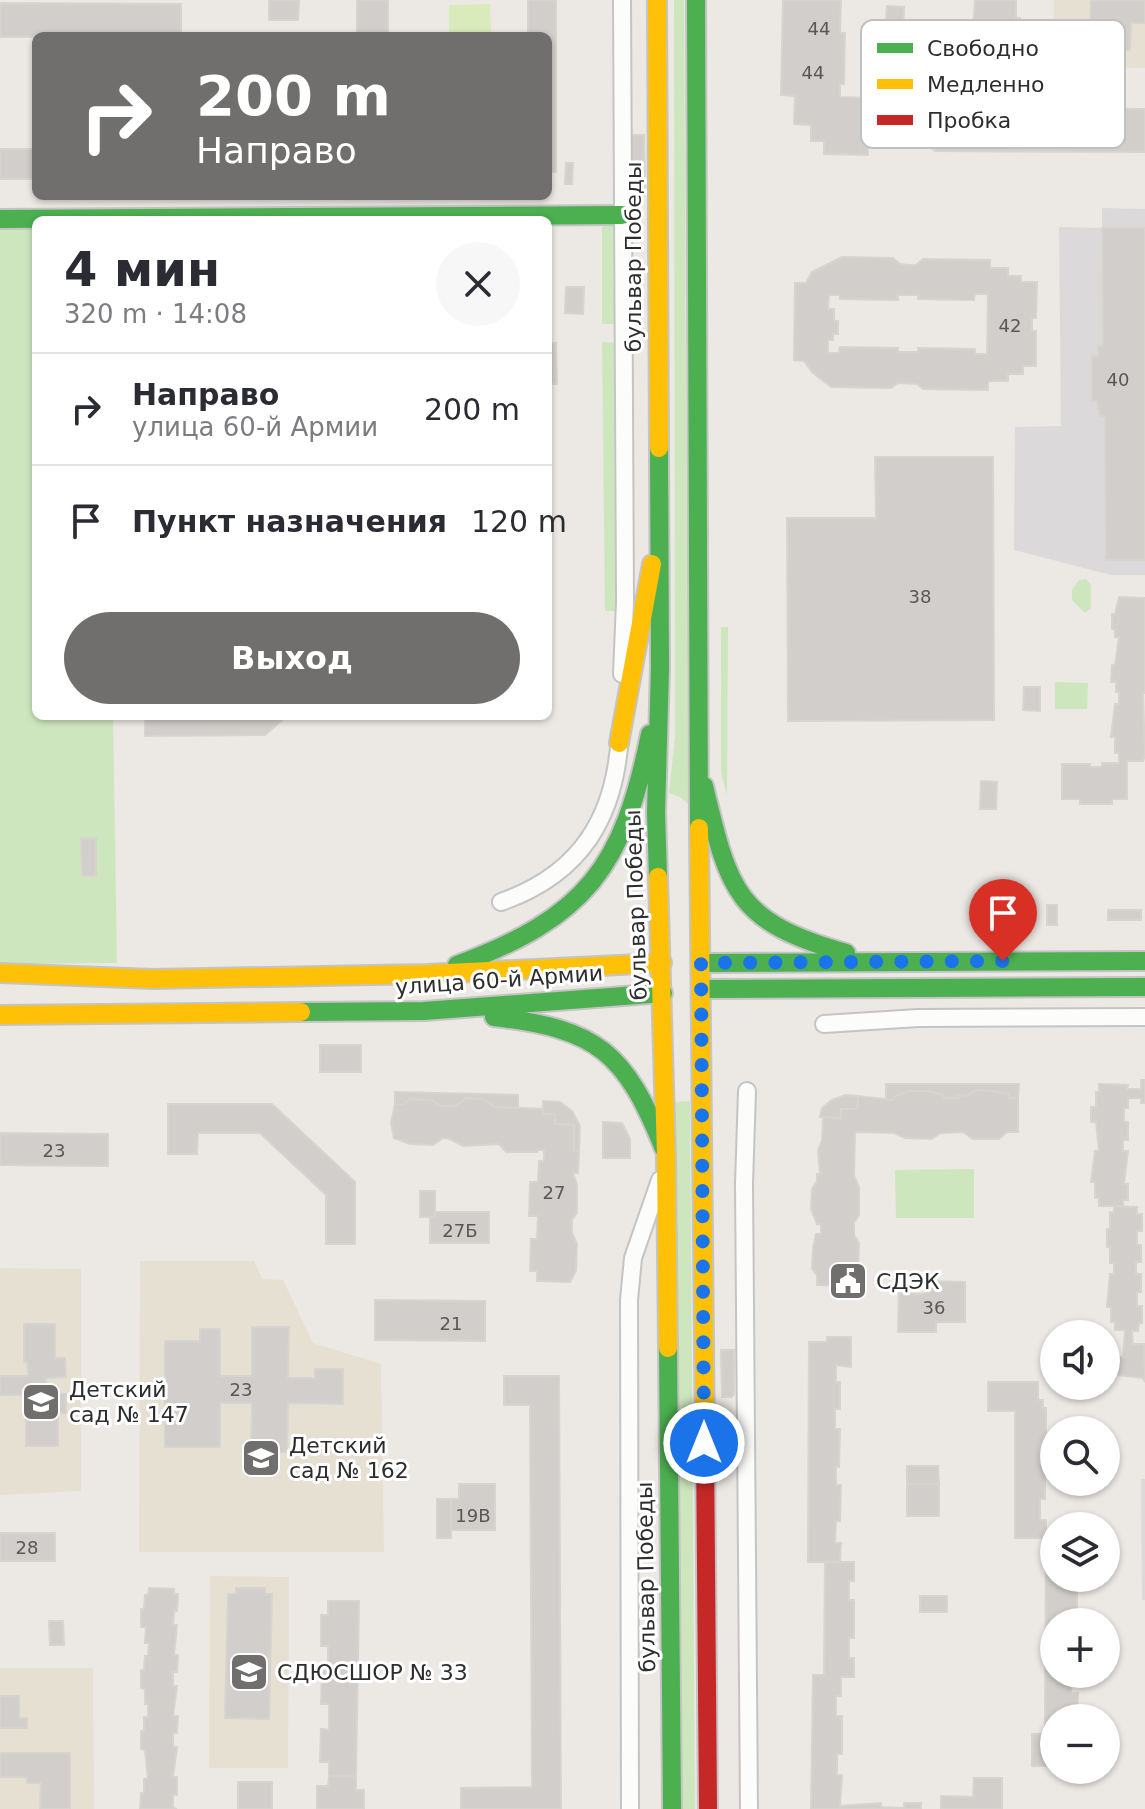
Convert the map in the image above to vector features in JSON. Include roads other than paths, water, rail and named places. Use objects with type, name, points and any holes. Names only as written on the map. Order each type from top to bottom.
[{"type":"main road","name":"бульвар Победы","points":[[657,0],[660,668],[656,813],[681,963],[701,989],[708,1809]]},
{"type":"main road","name":"бульвар Победы","points":[[672,1809],[663,993],[681,963],[698,760],[696,0]]},
{"type":"main road","points":[[466,216],[622,215]]},
{"type":"main road","points":[[0,219],[32,219]]},
{"type":"main road","points":[[619,743],[659,531]]},
{"type":"main road","points":[[427,974],[485,956],[542,929],[564,913],[604,869],[619,843],[646,759],[660,668]]},
{"type":"main road","points":[[698,760],[718,846],[731,881],[751,909],[774,929],[792,938],[883,961]]},
{"type":"main road","points":[[1139,961],[1139,987]]},
{"type":"main road","name":"улица 60-й Армии","points":[[0,973],[153,979],[427,974],[681,963],[1139,961]]},
{"type":"main road","name":"улица 60-й Армии","points":[[0,1015],[424,1011],[701,989],[1139,987]]},
{"type":"main road","points":[[424,1011],[532,1020],[559,1026],[594,1042],[611,1054],[638,1091],[666,1159]]},
{"type":"street","points":[[501,902],[538,888],[561,871],[581,850],[598,824],[610,797],[619,743],[625,602],[622,0]]},
{"type":"street","points":[[824,1024],[932,1018],[1145,1017]]},
{"type":"street","points":[[747,1091],[744,1184],[749,1809]]},
{"type":"street","points":[[630,1809],[629,1300],[633,1258],[666,1159]]},
{"type":"place","name":"СДЭК","points":[[848,1281]]},
{"type":"place","name":"Детский сад № 147","points":[[41,1402]]},
{"type":"place","name":"Детский сад № 162","points":[[261,1458]]},
{"type":"place","name":"СДЮСШОР № 33","points":[[249,1672]]}]
